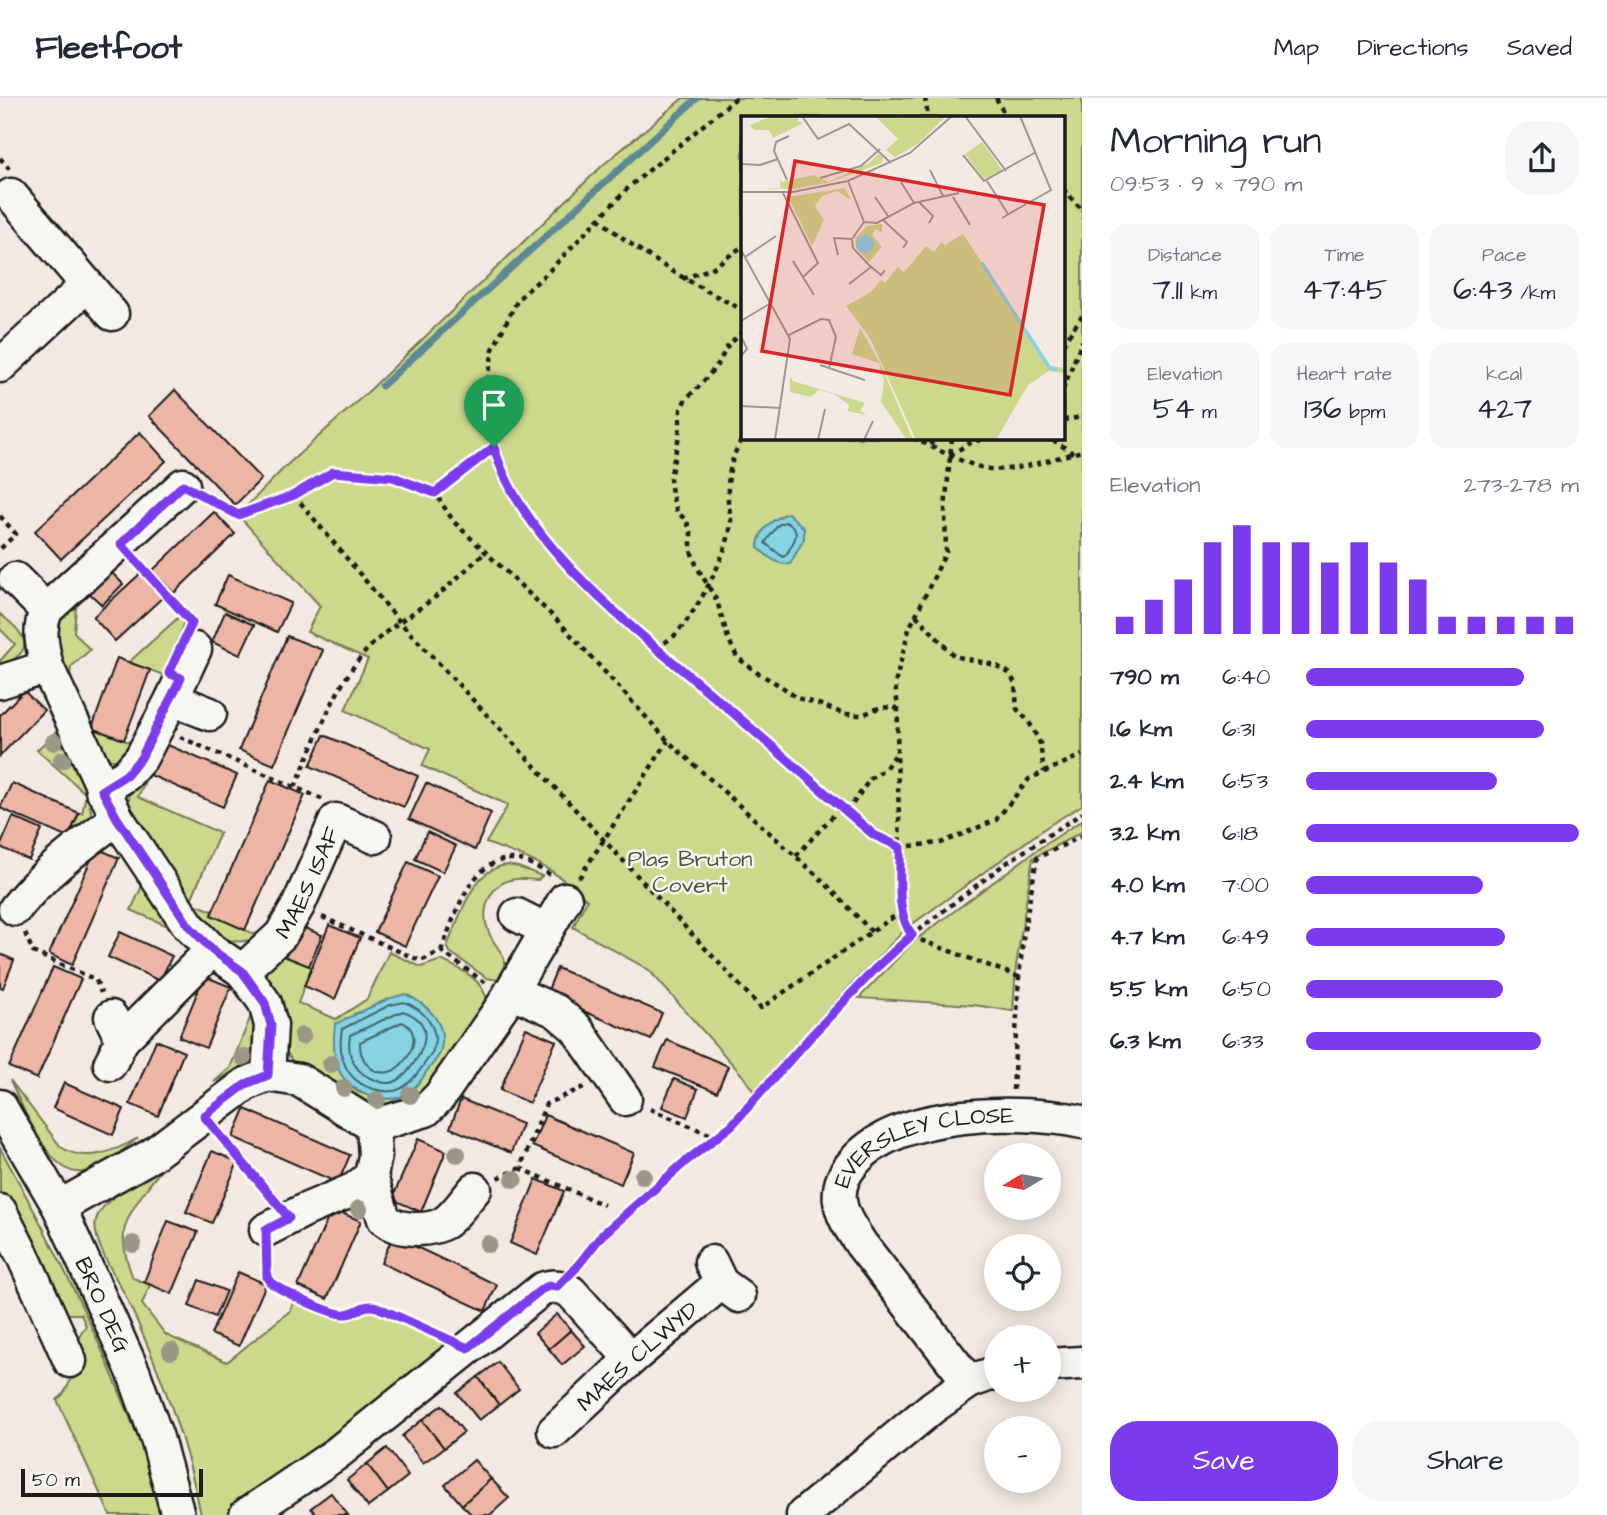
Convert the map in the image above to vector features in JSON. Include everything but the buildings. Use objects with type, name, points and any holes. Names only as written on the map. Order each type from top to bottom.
[{"type":"street","points":[[4,188],[112,314]]},
{"type":"street","points":[[0,366],[87,285]]},
{"type":"street","points":[[183,485],[47,610],[41,624],[41,632],[47,667],[117,818],[189,926],[212,950],[242,971],[265,1003],[271,1025],[268,1075]]},
{"type":"street","points":[[15,579],[47,610]]},
{"type":"street","points":[[102,790],[126,775],[141,758],[164,713],[191,642]]},
{"type":"street","points":[[0,682],[47,667]]},
{"type":"street","points":[[164,713],[210,714]]},
{"type":"street","points":[[15,909],[32,887],[60,860],[117,818]]},
{"type":"street","name":"MAES ISAF","points":[[242,971],[281,935],[298,906],[336,820],[375,837]]},
{"type":"street","points":[[59,1207],[152,1155],[246,1084],[268,1075],[299,1080],[373,1126],[426,1110],[440,1096],[510,995],[568,895]]},
{"type":"street","points":[[517,915],[547,930]]},
{"type":"street","points":[[114,1040],[212,950]]},
{"type":"street","points":[[510,995],[556,1011],[576,1028],[617,1087]]},
{"type":"street","name":"BRO DEG","points":[[0,1106],[59,1207],[133,1371],[157,1438],[178,1515]]},
{"type":"street","name":"EVERSLEY CLOSE","points":[[983,1377],[861,1244],[840,1203],[840,1187],[846,1172],[871,1146],[909,1128],[971,1116],[1011,1115],[1082,1122]]},
{"type":"street","points":[[373,1126],[375,1156],[371,1175],[384,1219],[389,1223],[405,1228],[428,1227],[444,1222],[475,1189]]},
{"type":"street","points":[[278,1224],[355,1189],[371,1175]]},
{"type":"street","points":[[0,1211],[23,1256],[68,1328],[69,1361]]},
{"type":"street","name":"MAES CLWYD","points":[[572,1425],[631,1359],[724,1280]]},
{"type":"street","points":[[246,1515],[336,1454],[549,1286],[571,1292],[631,1359]]},
{"type":"street","points":[[1061,1364],[1082,1363]]},
{"type":"street","points":[[808,1513],[933,1407],[983,1377]]},
{"type":"path","points":[[736,98],[629,187],[518,299],[492,349],[486,391],[487,421],[499,465],[527,516],[581,580],[874,835],[900,847],[941,843],[996,820],[1029,779],[1082,755]]},
{"type":"path","points":[[925,98],[928,116]]},
{"type":"path","points":[[996,98],[1005,116]]},
{"type":"path","points":[[1064,190],[1082,210]]},
{"type":"path","points":[[598,218],[624,241],[682,279],[741,309]]},
{"type":"path","points":[[682,279],[712,268],[741,247]]},
{"type":"path","points":[[1064,343],[1082,316]]},
{"type":"path","points":[[741,333],[727,347],[718,364],[686,398],[681,409],[679,436],[670,478],[677,512],[686,520],[691,532],[691,551],[718,601],[728,638],[737,657],[797,698],[844,715],[862,715],[881,707],[898,708]]},
{"type":"path","points":[[1064,386],[1082,341]]},
{"type":"path","points":[[1064,420],[1082,417]]},
{"type":"path","points":[[656,648],[674,636],[701,601],[725,549],[731,521],[727,499],[730,471],[734,451],[742,439]]},
{"type":"path","points":[[916,439],[989,469],[1020,468],[1082,451]]},
{"type":"path","points":[[928,444],[939,439]]},
{"type":"path","points":[[952,439],[945,509],[946,552],[909,629],[895,684],[898,708],[902,911],[912,935],[1019,977]]},
{"type":"path","points":[[950,455],[983,439]]},
{"type":"path","points":[[1048,439],[1073,453]]},
{"type":"path","points":[[435,493],[494,447]]},
{"type":"path","points":[[183,485],[238,515],[294,495],[333,472],[393,477],[435,493],[454,522],[560,623],[668,741],[796,856],[873,933]]},
{"type":"path","points":[[294,495],[399,621],[761,1008],[902,911]]},
{"type":"path","points":[[0,516],[16,534],[0,549]]},
{"type":"path","points":[[121,544],[192,623],[191,642]]},
{"type":"path","points":[[295,787],[329,711],[353,668],[367,650],[486,552]]},
{"type":"path","points":[[916,615],[954,656],[995,665],[1009,673],[1015,683],[1017,709],[1029,722],[1040,743],[1044,772]]},
{"type":"path","points":[[164,713],[295,787],[326,800],[336,820]]},
{"type":"path","points":[[298,906],[421,961],[441,951],[472,882],[491,865],[513,859],[527,862],[551,876],[568,895],[668,741]]},
{"type":"path","points":[[847,812],[870,779],[884,770],[897,753]]},
{"type":"path","points":[[796,856],[841,807]]},
{"type":"path","points":[[557,1287],[602,1235],[732,1125],[813,1034],[875,969],[912,935],[1002,866],[1082,813]]},
{"type":"path","points":[[1011,1115],[1019,977],[1037,858],[1082,836]]},
{"type":"path","points":[[15,909],[33,952],[96,980],[114,1040]]},
{"type":"path","points":[[441,951],[510,995]]},
{"type":"path","points":[[475,1189],[520,1168],[546,1104],[617,1087],[717,1138]]},
{"type":"path","points":[[204,1116],[278,1224],[267,1277],[275,1286],[337,1313],[349,1314],[365,1306],[377,1307],[468,1348]]},
{"type":"path","points":[[520,1168],[604,1205]]},
{"type":"green space","name":"Plas Bruton Covert","points":[[683,98],[1082,98],[1082,805],[1048,826],[907,928],[850,986],[754,1092],[649,970],[573,927],[587,900],[540,865],[486,843],[508,805],[422,766],[430,749],[345,710],[368,659],[307,632],[320,606],[238,515],[286,466],[371,389],[603,165]]},
{"type":"green space","points":[[77,596],[74,632],[90,650],[71,667],[70,679],[92,728],[137,745],[119,761],[106,759],[72,700],[52,625]]},
{"type":"green space","points":[[0,614],[21,635],[24,648],[12,660],[0,666],[0,661],[15,644],[0,629]]},
{"type":"green space","points":[[180,616],[184,621],[180,635],[163,675],[129,662]]},
{"type":"green space","points":[[57,731],[88,797],[91,814],[88,821],[68,838],[79,813],[82,813],[86,794],[37,750]]},
{"type":"green space","points":[[148,774],[138,797],[220,833],[190,902],[259,936],[239,942],[207,929],[131,812],[130,795]]},
{"type":"green space","points":[[1082,820],[1082,832],[1033,858],[1016,966],[1013,1011],[974,1005],[859,998],[914,941]]},
{"type":"green space","points":[[508,865],[542,876],[538,880],[507,881],[494,890],[490,897],[485,913],[486,922],[506,966],[506,975],[498,980],[487,978],[450,952],[447,946],[476,884],[496,868]]},
{"type":"green space","points":[[142,886],[177,930],[131,910]]},
{"type":"green space","points":[[389,952],[421,967],[441,960],[457,967],[476,981],[488,1003],[420,1098],[368,1111],[294,1064],[286,1051],[282,1011],[261,976],[264,965],[278,954],[312,967],[298,1003],[336,1019],[367,999]],"holes":[[[375,1007],[381,1099],[358,1092],[350,1086],[354,1014]]]},
{"type":"green space","points":[[252,1013],[256,1032],[253,1052],[243,1064],[214,1082],[230,1068]]},
{"type":"green space","points":[[10,1080],[61,1147],[70,1152],[80,1155],[100,1154],[138,1138],[98,1167],[83,1172],[71,1171],[59,1164],[39,1138]]},
{"type":"green space","points":[[0,1148],[63,1266],[105,1357],[131,1419],[161,1515],[110,1515],[57,1400],[69,1383],[77,1344],[86,1326],[81,1314],[63,1314],[0,1195]]},
{"type":"green space","points":[[162,1169],[131,1212],[125,1227],[124,1246],[133,1278],[150,1285],[142,1304],[166,1335],[227,1362],[290,1311],[295,1298],[343,1319],[370,1309],[452,1344],[288,1475],[230,1515],[201,1515],[179,1430],[159,1374],[124,1293],[105,1257],[95,1228],[96,1220],[106,1204],[124,1190]]},
{"type":"water","points":[[788,513],[804,528],[804,539],[790,564],[785,564],[773,560],[758,548],[761,535],[767,526]]},
{"type":"water","points":[[405,994],[422,1004],[435,1017],[442,1034],[440,1053],[412,1090],[397,1098],[376,1097],[361,1091],[344,1078],[334,1049],[335,1024],[388,999]]},
{"type":"waterway","points":[[382,386],[697,98]]},
{"type":"route","points":[[494,447],[499,465],[527,516],[581,580],[874,835],[900,847],[902,911],[912,935],[875,969],[813,1034],[732,1125],[685,1162],[602,1235],[557,1287],[542,1289],[468,1348],[377,1307],[370,1305],[349,1314],[337,1313],[270,1282],[267,1277],[266,1230],[289,1218],[204,1116],[246,1084],[268,1075],[271,1025],[265,1003],[242,971],[212,950],[189,926],[117,818],[102,790],[126,775],[141,758],[181,678],[169,673],[192,623],[121,544],[183,485],[238,515],[294,495],[333,472],[393,477],[435,493],[494,447]]}]
